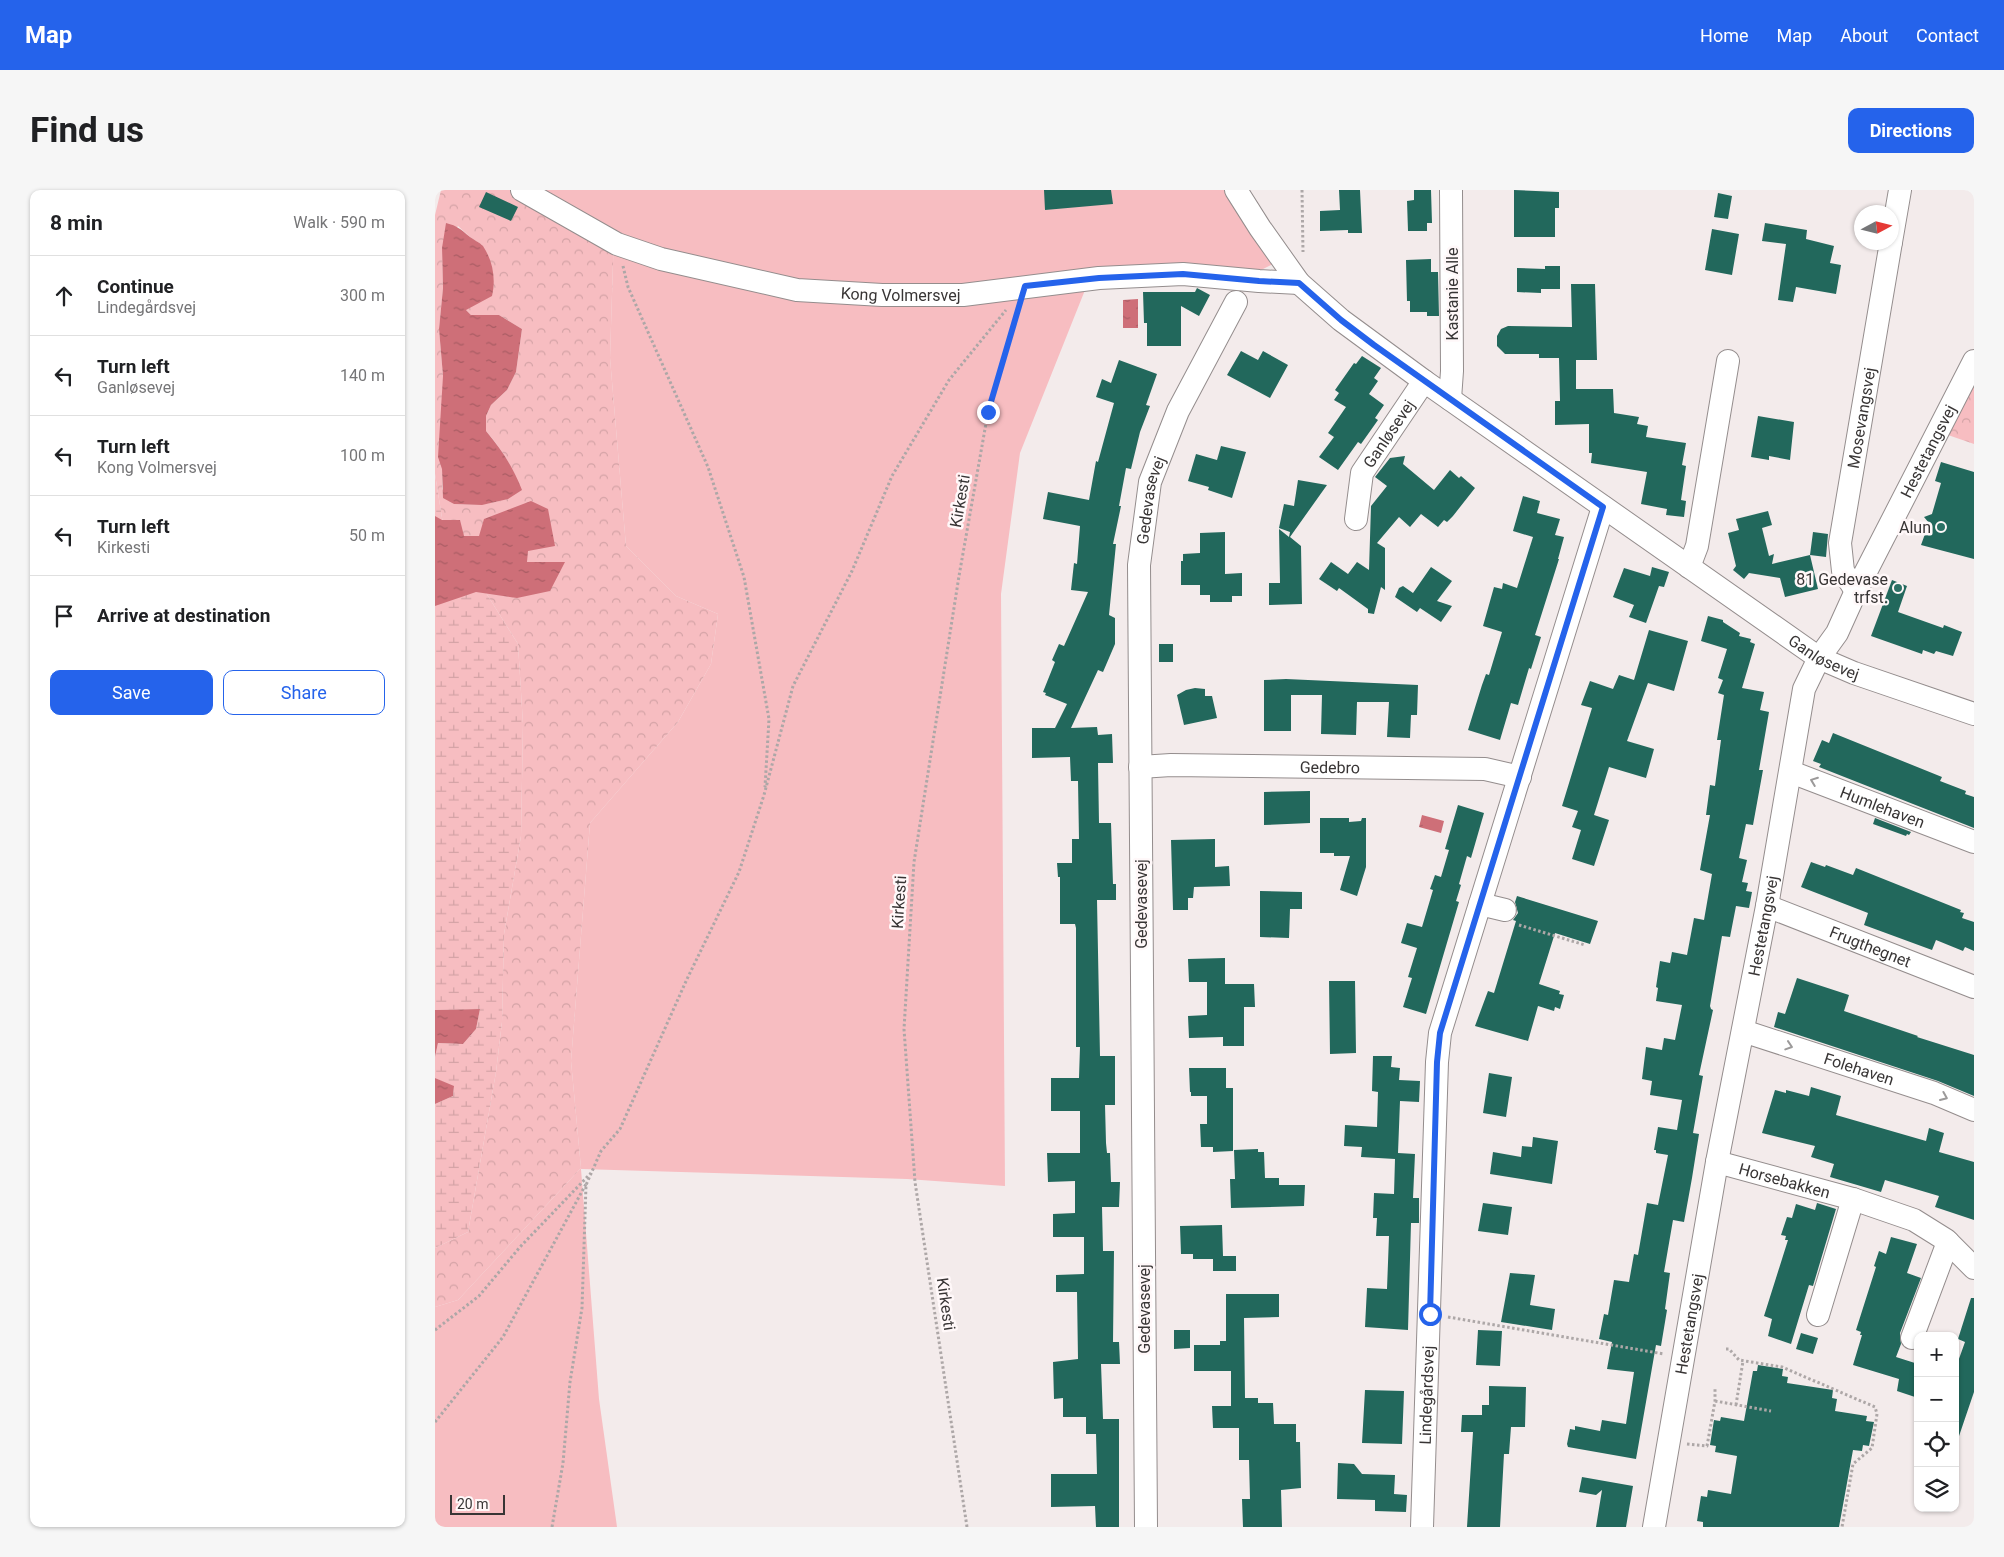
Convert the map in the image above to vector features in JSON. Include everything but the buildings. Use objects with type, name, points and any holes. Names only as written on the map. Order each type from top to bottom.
[{"type":"street","name":"Kong Volmersvej","points":[[522,190],[617,244],[661,259],[797,290],[883,296],[963,295],[1099,278],[1183,274],[1259,281],[1294,276]]},
{"type":"street","name":"Ganløsevej","points":[[1236,190],[1294,276],[1341,320],[1425,382],[1819,658],[1853,673],[1974,714]]},
{"type":"street","name":"Kastanie Alle","points":[[1450,399],[1452,371],[1451,190]]},
{"type":"street","name":"Mosevangsvej","points":[[1897,205],[1900,190]]},
{"type":"street","name":"Mosevangsvej","points":[[1856,591],[1843,571],[1840,543],[1890,250]]},
{"type":"street","name":"Gedevasevej","points":[[1146,1527],[1139,564],[1150,482],[1178,411],[1236,302]]},
{"type":"street","points":[[1689,567],[1697,546],[1728,361]]},
{"type":"street","name":"Hestetangsvej","points":[[1654,1527],[1717,1162],[1791,772],[1803,689],[1819,658],[1837,633],[1856,591],[1974,361]]},
{"type":"street","name":"Ganløsevej","points":[[1356,519],[1361,474],[1425,382]]},
{"type":"street","name":"Lindegårdsvej","points":[[1422,1527],[1440,1033],[1603,507]]},
{"type":"street","name":"Gedebro","points":[[1140,768],[1171,765],[1485,769],[1520,777]]},
{"type":"street","name":"Humlehaven","points":[[1791,772],[1974,842]]},
{"type":"street","points":[[1480,904],[1505,910]]},
{"type":"street","name":"Frugthegnet","points":[[1767,906],[1974,987]]},
{"type":"street","name":"Folehaven","points":[[1743,1031],[1934,1093],[1974,1110]]},
{"type":"street","name":"Horsebakken","points":[[1717,1162],[1853,1199],[1914,1220],[1948,1242],[1974,1268]]},
{"type":"street","name":"Horsebakken","points":[[1818,1316],[1853,1199]]},
{"type":"street","points":[[1912,1338],[1948,1242]]},
{"type":"path","points":[[1294,276],[1303,256],[1302,190]]},
{"type":"path","points":[[617,244],[628,287],[709,467],[744,577],[769,719],[764,795]]},
{"type":"path","points":[[552,1527],[563,1462],[570,1382],[582,1308],[586,1185],[601,1151],[619,1128],[687,979],[739,872],[764,795],[793,686],[852,571],[892,476],[949,380],[1025,286]]},
{"type":"path","name":"Kirkesti","points":[[967,1527],[915,1182],[903,1029],[915,862],[959,576],[988,412],[1025,286]]},
{"type":"path","points":[[1505,910],[1503,920],[1585,945]]},
{"type":"path","points":[[435,1330],[479,1296],[520,1247],[593,1170]]},
{"type":"path","points":[[435,1422],[503,1337],[593,1170]]},
{"type":"path","points":[[1430,1314],[1683,1358]]},
{"type":"path","points":[[1726,1349],[1729,1349],[1739,1360],[1782,1367],[1875,1407],[1877,1414],[1872,1448],[1853,1464],[1842,1527]]},
{"type":"path","points":[[1736,1405],[1743,1361]]},
{"type":"path","points":[[1669,1441],[1707,1446],[1715,1401],[1715,1388]]},
{"type":"path","points":[[1715,1401],[1771,1411]]},
{"type":"green space","points":[[441,190],[534,190],[614,231],[610,358],[626,546],[676,596],[718,614],[711,664],[678,722],[590,823],[571,1061],[581,1168],[458,1300],[435,1307],[435,1248],[468,1232],[496,1072],[502,1022],[504,934],[521,836],[523,724],[518,644],[443,524],[435,474],[435,215]],"holes":[[[458,226],[482,245],[466,310],[471,315],[499,315],[522,329],[516,372],[507,390],[491,405],[486,416],[486,431],[507,459],[521,490],[505,499],[489,503],[454,504],[442,489],[443,376],[439,329],[443,288],[442,248]]]},
{"type":"green space","points":[[534,190],[1227,190],[1273,264],[1257,272],[1087,285],[1020,453],[1001,594],[1005,1186],[907,1179],[581,1169],[599,1399],[617,1527],[435,1527],[435,1307],[458,1300],[581,1168],[571,1061],[590,823],[678,722],[711,664],[718,614],[676,596],[626,546],[610,358],[614,231]]},
{"type":"green space","points":[[1974,385],[1974,444],[1948,435]]},
{"type":"green space","points":[[435,474],[443,524],[518,644],[523,724],[521,836],[504,934],[502,1022],[496,1072],[468,1232],[435,1248],[435,1104],[453,1096],[454,1087],[435,1078],[435,1057],[438,1043],[463,1044],[476,1029],[480,1009],[435,1010]]},
{"type":"water","points":[[446,223],[459,228],[483,246],[493,270],[492,296],[466,310],[471,315],[499,315],[522,329],[516,372],[507,390],[491,405],[486,416],[486,431],[507,459],[522,490],[508,499],[482,505],[454,504],[443,498],[442,469],[438,457],[443,376],[439,329],[443,288],[442,248]]},
{"type":"water","points":[[1138,299],[1138,328],[1123,328],[1123,300]]},
{"type":"water","points":[[531,501],[548,509],[555,546],[528,551],[527,562],[565,562],[550,591],[517,598],[476,592],[435,606],[435,516],[442,520],[460,520],[464,536],[479,536],[484,519]]},
{"type":"water","points":[[1422,815],[1444,821],[1441,833],[1419,827]]},
{"type":"water","points":[[480,1009],[476,1029],[463,1044],[438,1043],[435,1057],[435,1010]]},
{"type":"water","points":[[435,1078],[454,1086],[453,1096],[435,1104]]},
{"type":"place","name":"Alun","points":[[1941,527]]},
{"type":"place","name":"81 Gedevase trfst.","points":[[1898,588]]},
{"type":"route","points":[[988,412],[1025,286],[1099,278],[1183,274],[1299,283],[1341,320],[1374,345],[1603,507],[1440,1033],[1437,1062],[1430,1314]]}]
